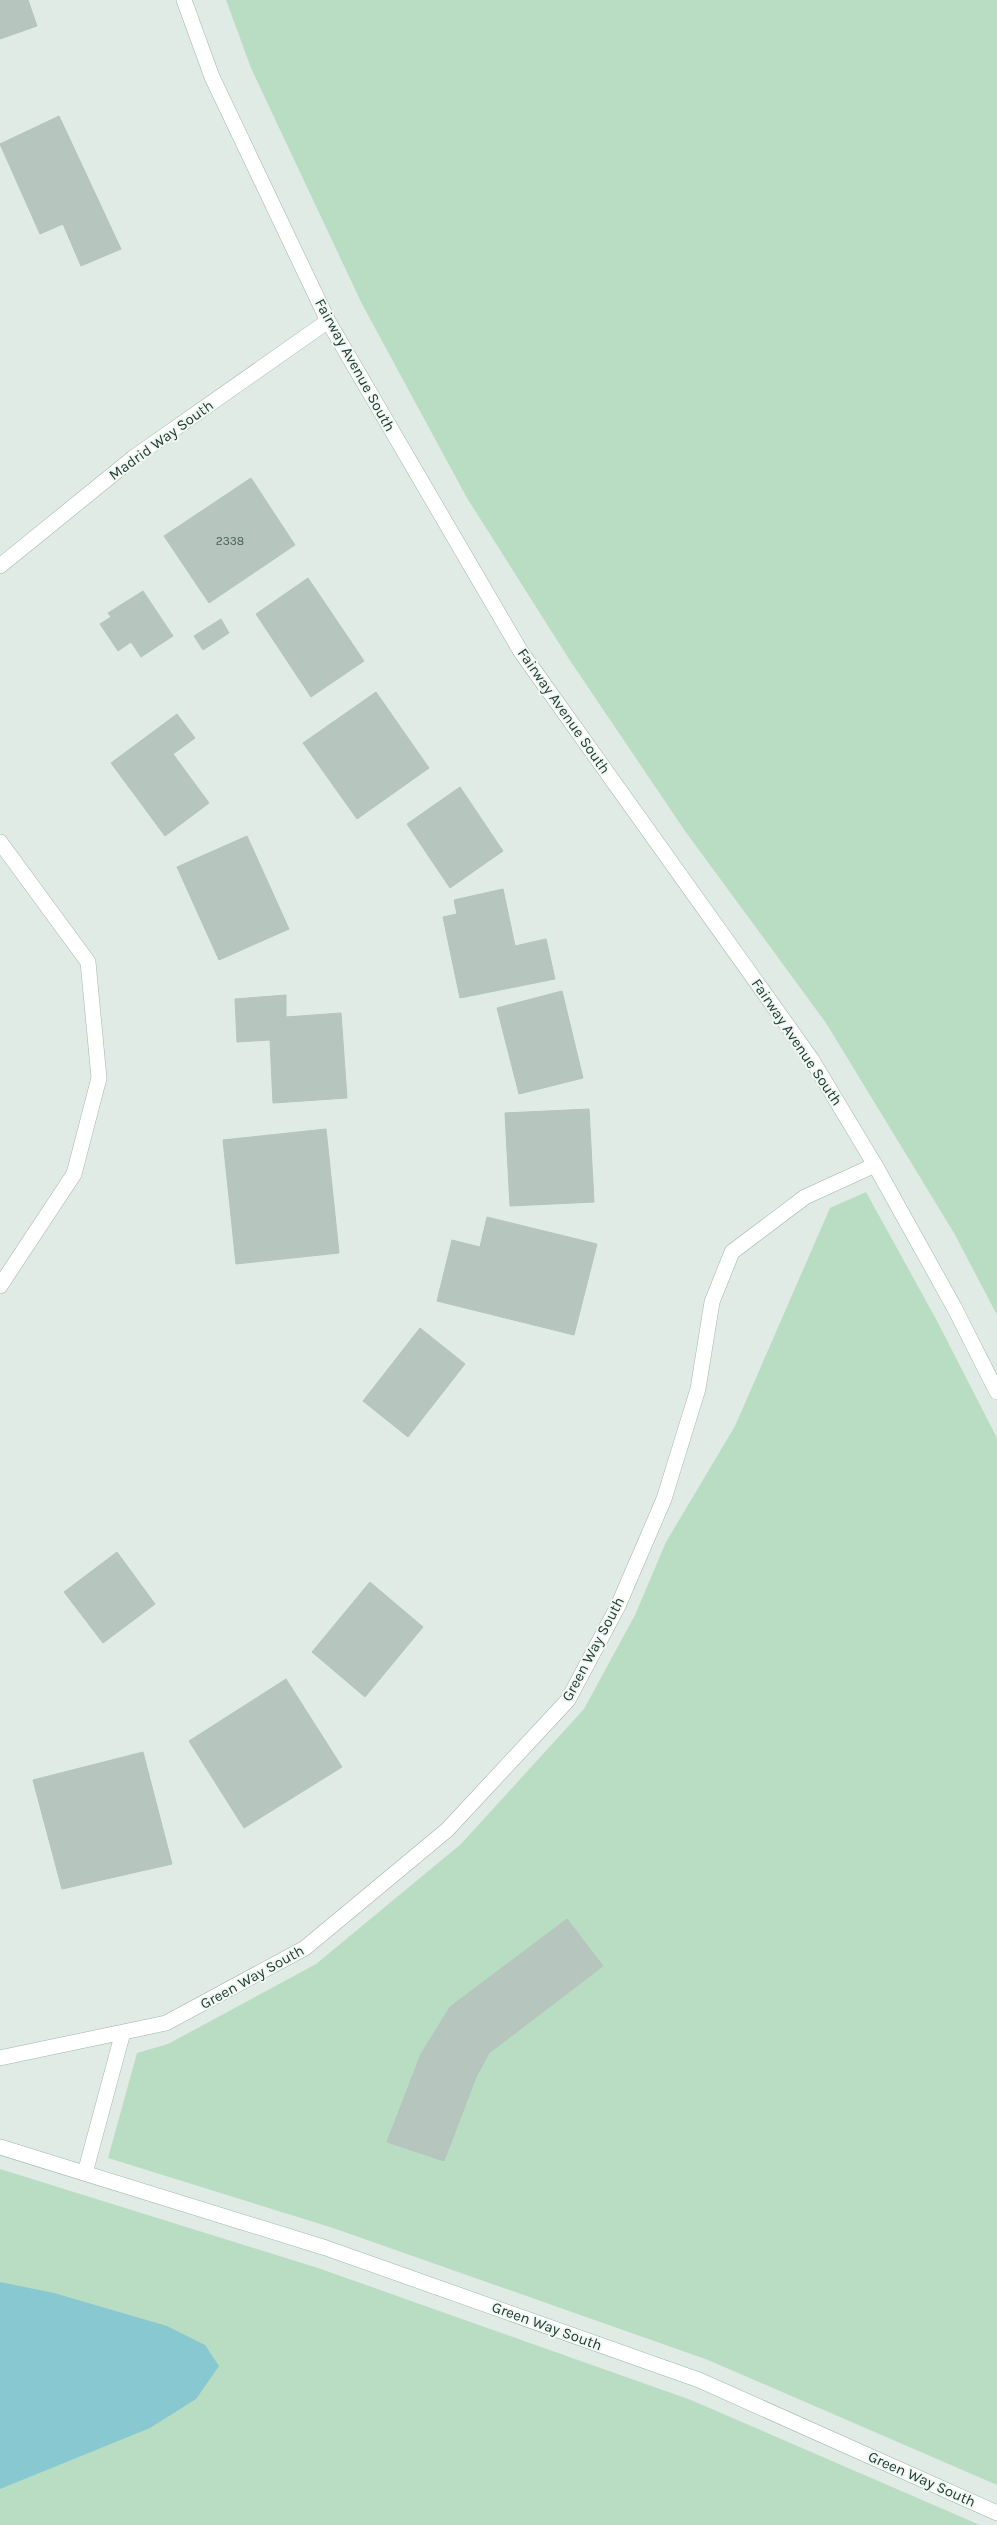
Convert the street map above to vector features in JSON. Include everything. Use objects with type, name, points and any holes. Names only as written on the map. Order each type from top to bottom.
[{"type":"street","name":"Fairway Avenue South","points":[[184,0],[212,77],[328,321],[521,652],[812,1060],[875,1165],[954,1307],[997,1392]]},
{"type":"street","name":"Madrid Way South","points":[[0,566],[133,458],[328,321]]},
{"type":"street","points":[[0,842],[88,962],[99,1078],[74,1174],[0,1286]]},
{"type":"street","name":"Green Way South","points":[[0,2058],[166,2023],[305,1948],[447,1830],[568,1700],[618,1606],[664,1499],[698,1389],[712,1302],[732,1252],[804,1197],[875,1165]]},
{"type":"street","points":[[85,2173],[123,2032]]},
{"type":"street","name":"Green Way South","points":[[0,2147],[326,2248],[699,2380],[997,2513]]},
{"type":"green space","points":[[226,0],[997,0],[997,1315],[954,1233],[826,1023],[685,831],[569,659],[467,498],[362,304],[251,68]]},
{"type":"green space","points":[[866,1192],[936,1319],[997,1438],[997,2485],[708,2360],[333,2228],[108,2158],[137,2053],[168,2044],[316,1964],[461,1844],[584,1709],[635,1615],[666,1542],[735,1426],[830,1208]]},
{"type":"green space","points":[[0,2169],[318,2268],[691,2400],[980,2525],[0,2525]]},
{"type":"water","points":[[0,2282],[54,2293],[167,2326],[205,2345],[219,2366],[196,2399],[150,2428],[0,2489]]},
{"type":"building","points":[[0,0],[28,0],[37,26],[0,39]]},
{"type":"building","points":[[59,116],[121,249],[81,266],[63,224],[40,234],[0,144]]},
{"type":"building","points":[[251,478],[295,545],[209,603],[164,536]]},
{"type":"building","points":[[308,578],[364,661],[311,697],[256,614]]},
{"type":"building","points":[[143,591],[173,636],[141,657],[131,642],[118,651],[100,624],[111,617],[108,613]]},
{"type":"building","points":[[221,619],[229,633],[203,650],[194,636]]},
{"type":"building","points":[[376,692],[429,768],[357,819],[303,743]]},
{"type":"building","points":[[177,714],[195,738],[173,754],[209,803],[165,836],[111,763]]},
{"type":"building","points":[[460,787],[503,851],[450,888],[407,824]]},
{"type":"building","points":[[247,836],[289,929],[219,960],[177,867]]},
{"type":"building","points":[[503,889],[515,946],[546,939],[555,979],[460,998],[443,917],[457,914],[454,900]]},
{"type":"building","points":[[562,991],[583,1078],[519,1094],[497,1008]]},
{"type":"building","points":[[286,995],[286,1017],[341,1013],[347,1098],[273,1103],[270,1040],[237,1042],[235,999]]},
{"type":"building","points":[[589,1109],[594,1202],[510,1206],[505,1113]]},
{"type":"building","points":[[326,1129],[339,1253],[236,1264],[223,1140]]},
{"type":"building","points":[[487,1217],[597,1244],[574,1335],[437,1301],[452,1240],[480,1247]]},
{"type":"building","points":[[420,1328],[465,1364],[408,1437],[363,1401]]},
{"type":"building","points":[[117,1552],[155,1604],[103,1643],[64,1592]]},
{"type":"building","points":[[370,1582],[423,1627],[365,1697],[312,1652]]},
{"type":"building","points":[[286,1679],[342,1767],[244,1828],[189,1741]]},
{"type":"building","points":[[143,1752],[172,1864],[62,1889],[33,1780]]},
{"type":"building","points":[[567,1919],[603,1966],[489,2053],[476,2077],[444,2161],[387,2142],[421,2054],[450,2007]]}]
